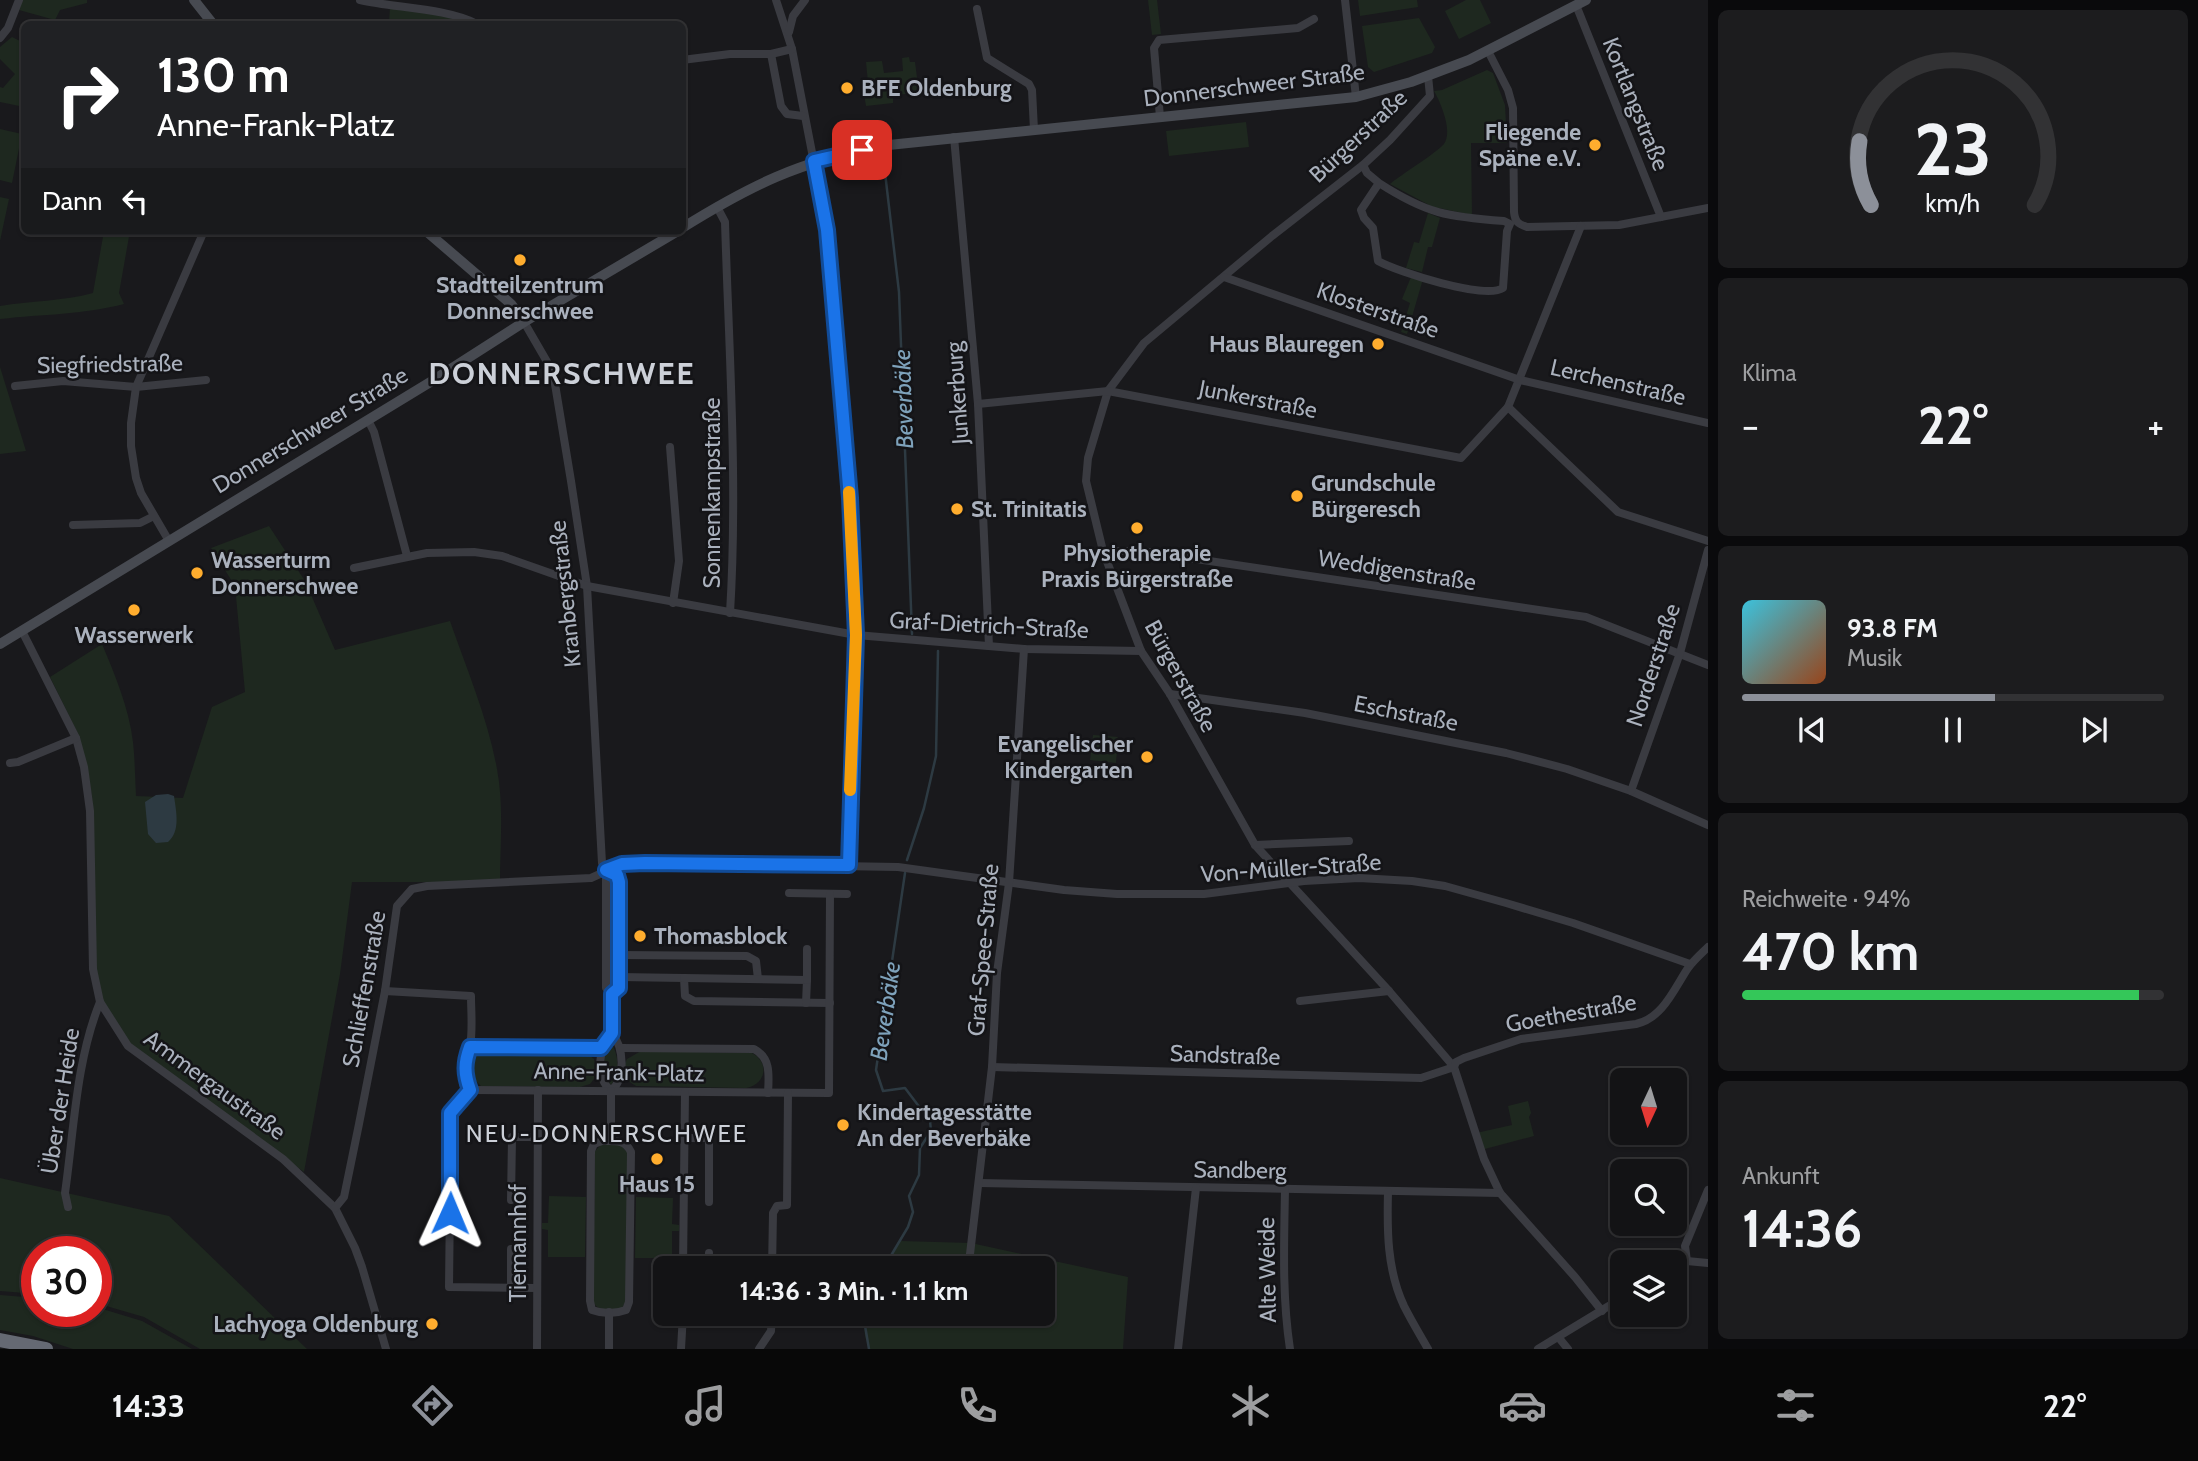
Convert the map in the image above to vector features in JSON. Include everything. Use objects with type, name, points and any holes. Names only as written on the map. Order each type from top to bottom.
[{"type":"highway","points":[[0,1340],[46,1349]]},
{"type":"main road","points":[[200,2],[211,21]]},
{"type":"main road","name":"Donnerschweer Straße","points":[[686,226],[767,180],[814,161],[879,146],[1356,97],[1428,76],[1489,51],[1581,3]]},
{"type":"main road","points":[[431,235],[511,304],[524,322]]},
{"type":"main road","name":"Donnerschweer Straße","points":[[0,644],[670,235]]},
{"type":"street","points":[[0,38],[8,28],[19,0]]},
{"type":"street","points":[[360,0],[456,15],[470,21]]},
{"type":"street","points":[[776,0],[792,49],[803,116],[821,188],[829,243],[850,498],[856,635],[849,865]]},
{"type":"street","points":[[788,35],[793,16],[805,0]]},
{"type":"street","points":[[1345,0],[1356,97]]},
{"type":"street","name":"Kortlangstraße","points":[[1581,3],[1661,217]]},
{"type":"street","points":[[977,9],[987,58],[1029,83],[1032,90],[1034,130]]},
{"type":"street","points":[[1160,117],[1154,48],[1159,40],[1298,28],[1314,19]]},
{"type":"street","points":[[686,60],[730,54],[771,54],[792,49]]},
{"type":"street","points":[[1379,183],[1362,210],[1364,218],[1373,228],[1378,261],[1451,286],[1488,291],[1499,291],[1503,288],[1514,212],[1513,108],[1508,90],[1489,51]]},
{"type":"street","points":[[771,54],[781,106],[787,114],[803,116]]},
{"type":"street","name":"Bürgerstraße","points":[[1428,76],[1430,96],[1390,141],[1144,343],[1108,391],[1088,458],[1086,481],[1103,551],[1122,607],[1141,651],[1170,694],[1255,845],[1389,991],[1454,1067],[1485,1159],[1500,1193],[1602,1311]]},
{"type":"street","name":"Junkerburg","points":[[954,137],[978,404],[989,646]]},
{"type":"street","points":[[1363,165],[1367,173],[1379,183],[1413,203],[1445,215],[1504,221],[1527,227],[1619,225],[1708,208]]},
{"type":"street","name":"Sonnenkampstraße","points":[[717,207],[725,222],[732,430],[735,535],[730,613]]},
{"type":"street","points":[[1580,226],[1508,407],[1618,512],[1708,541]]},
{"type":"street","points":[[169,541],[141,493],[136,478],[131,423],[136,387],[202,235]]},
{"type":"street","name":"Klosterstraße","points":[[1224,277],[1520,380]]},
{"type":"street","name":"Kranbergstraße","points":[[524,322],[553,372],[587,586],[602,863],[606,870],[606,988],[612,994],[612,1033]]},
{"type":"street","name":"Siegfriedstraße","points":[[15,386],[63,381],[136,387],[206,380]]},
{"type":"street","name":"Lerchenstraße","points":[[1520,380],[1708,423]]},
{"type":"street","name":"Junkerstraße","points":[[978,404],[1108,391],[1461,458],[1508,407]]},
{"type":"street","points":[[368,420],[374,432],[407,556]]},
{"type":"street","points":[[670,447],[679,561],[673,603]]},
{"type":"street","points":[[73,526],[141,523],[154,516]]},
{"type":"street","name":"Norderstraße","points":[[1631,791],[1680,653],[1708,550]]},
{"type":"street","name":"Graf-Dietrich-Straße","points":[[354,568],[407,556],[452,551],[502,556],[587,586],[856,635],[1024,649],[1141,651]]},
{"type":"street","name":"Weddigenstraße","points":[[1103,551],[1142,551],[1586,617],[1708,665]]},
{"type":"street","name":"Ammergaustraße","points":[[22,631],[76,737],[84,766],[90,811],[93,969],[100,1002],[128,1046],[283,1159],[335,1208],[362,1267],[386,1349]]},
{"type":"street","name":"Graf-Spee-Straße","points":[[970,1254],[980,1183],[998,973],[1009,883],[1024,649]]},
{"type":"street","name":"Eschstraße","points":[[1170,694],[1305,713],[1479,747],[1567,769],[1631,791],[1708,825]]},
{"type":"street","points":[[10,763],[76,737]]},
{"type":"street","points":[[1255,845],[1349,841]]},
{"type":"street","name":"Schlieffenstraße","points":[[335,1208],[344,1197],[385,991],[397,906],[412,889],[426,886],[591,878],[622,864],[634,863],[849,865]]},
{"type":"street","name":"Von-Müller-Straße","points":[[849,865],[898,867],[1009,883],[1117,894],[1177,895],[1367,878],[1412,881],[1445,886],[1573,923],[1690,964]]},
{"type":"street","name":"Kranbergstraße","points":[[606,870],[617,875],[619,882],[619,988],[612,994]]},
{"type":"street","points":[[789,894],[847,894]]},
{"type":"street","points":[[684,978],[684,992],[690,1000],[830,1003],[830,894]]},
{"type":"street","name":"Goethestraße","points":[[1454,1067],[1456,1062],[1464,1058],[1521,1039],[1636,1024],[1650,1019],[1664,1006],[1690,964],[1708,947]]},
{"type":"street","points":[[806,1003],[807,949]]},
{"type":"street","points":[[619,955],[747,956],[756,961],[758,979]]},
{"type":"street","points":[[619,977],[807,980]]},
{"type":"street","points":[[385,991],[471,996],[470,1047],[465,1062],[465,1075],[470,1090],[450,1113],[449,1287],[537,1288]]},
{"type":"street","points":[[1300,1001],[1389,991]]},
{"type":"street","name":"Über der Heide","points":[[68,1207],[65,1193],[79,1093],[90,1023],[100,1002]]},
{"type":"street","name":"Anne-Frank-Platz","points":[[470,1090],[829,1093],[830,1003]]},
{"type":"street","points":[[611,1091],[618,1085],[620,1078],[621,1048],[612,1033],[601,1048],[601,1078],[611,1091],[611,1141]]},
{"type":"street","name":"Anne-Frank-Platz","points":[[470,1047],[601,1048]]},
{"type":"street","name":"Anne-Frank-Platz","points":[[621,1048],[754,1049],[760,1052],[768,1063],[768,1093]]},
{"type":"street","name":"Sandstraße","points":[[992,1067],[1410,1079],[1454,1067]]},
{"type":"street","name":"Tiemannhof","points":[[537,1349],[538,1090]]},
{"type":"street","points":[[683,1256],[685,1092]]},
{"type":"street","points":[[772,1256],[772,1213],[777,1206],[787,1205],[788,1093]]},
{"type":"street","name":"Tiemannhof","points":[[512,1200],[512,1137],[538,1137]]},
{"type":"street","points":[[684,1138],[709,1138],[709,1202]]},
{"type":"street","points":[[620,1141],[628,1144],[631,1152],[629,1302],[626,1310],[609,1312],[592,1310],[590,1301],[591,1151],[594,1144],[620,1141]]},
{"type":"street","name":"Sandberg","points":[[980,1183],[1500,1193]]},
{"type":"street","points":[[1178,1349],[1196,1188]]},
{"type":"street","name":"Alte Weide","points":[[1285,1190],[1283,1277],[1290,1349]]},
{"type":"street","points":[[1685,1250],[1708,1190]]},
{"type":"street","points":[[1388,1192],[1387,1227],[1392,1269],[1403,1304],[1428,1349]]},
{"type":"street","name":"Tiemannhof","points":[[511,1249],[511,1288]]},
{"type":"street","points":[[1687,1261],[1708,1263]]},
{"type":"street","points":[[1538,1349],[1610,1306]]},
{"type":"street","points":[[609,1312],[609,1349]]},
{"type":"street","points":[[681,1349],[682,1326]]},
{"type":"street","points":[[759,1349],[771,1326]]},
{"type":"street","points":[[1559,1338],[1568,1349]]},
{"type":"green space","points":[[22,0],[87,0],[87,3],[60,10],[55,20],[19,10]]},
{"type":"green space","points":[[1148,0],[1157,0],[1161,34],[1152,35]]},
{"type":"green space","points":[[1358,0],[1417,0],[1418,7],[1360,16]]},
{"type":"green space","points":[[1466,0],[1480,0],[1491,23],[1459,39],[1445,11]]},
{"type":"green space","points":[[390,6],[455,15],[454,21],[389,21]]},
{"type":"green space","points":[[1419,18],[1435,47],[1432,53],[1374,72],[1368,67],[1362,26]]},
{"type":"green space","points":[[12,37],[21,42],[21,106],[0,102],[0,87],[3,88],[15,74],[0,59],[0,47]]},
{"type":"green space","points":[[909,57],[910,62],[915,62],[919,93],[893,95],[893,103],[866,106],[864,94],[869,93],[866,62],[882,61],[884,73],[903,71],[902,58]]},
{"type":"green space","points":[[1487,70],[1493,73],[1505,105],[1507,143],[1471,143],[1472,215],[1429,208],[1429,205],[1390,184],[1444,144],[1447,125],[1434,91]]},
{"type":"green space","points":[[1246,122],[1249,147],[1169,156],[1166,131]]},
{"type":"green space","points":[[0,129],[21,134],[21,139],[12,183],[0,180]]},
{"type":"green space","points":[[0,197],[9,199],[0,241]]},
{"type":"green space","points":[[1428,213],[1440,218],[1432,247],[1428,247],[1422,272],[1406,268],[1414,242],[1419,243]]},
{"type":"green space","points":[[103,235],[129,235],[119,293],[124,304],[77,312],[0,319],[0,306],[93,293]]},
{"type":"green space","points":[[1411,277],[1423,279],[1407,334],[1401,332],[1410,303],[1402,299]]},
{"type":"green space","points":[[0,367],[26,451],[0,454]]},
{"type":"green space","points":[[269,526],[305,581],[335,650],[450,621],[488,732],[497,769],[500,797],[500,882],[352,882],[340,974],[304,1172],[130,1044],[102,1001],[96,968],[92,796],[77,732],[50,677],[102,644],[131,729],[136,796],[183,798],[212,707],[245,692],[235,586],[211,548]]},
{"type":"green space","points":[[1093,735],[1118,737],[1116,763],[1090,760]]},
{"type":"green space","points":[[615,880],[616,951],[612,953],[609,950],[609,882]]},
{"type":"green space","points":[[611,1043],[617,1064],[611,1085],[604,1064]]},
{"type":"green space","points":[[486,1051],[585,1052],[594,1059],[597,1075],[590,1084],[580,1087],[481,1086],[469,1074],[470,1065],[474,1056]]},
{"type":"green space","points":[[641,1051],[752,1053],[761,1062],[763,1073],[758,1082],[746,1088],[636,1086],[626,1078],[624,1067],[627,1059]]},
{"type":"green space","points":[[1528,1101],[1534,1136],[1481,1150],[1476,1133],[1512,1125],[1508,1106]]},
{"type":"green space","points":[[602,1144],[620,1144],[627,1152],[627,1299],[622,1308],[602,1309],[593,1302],[595,1151]]},
{"type":"green space","points":[[0,1178],[169,1216],[307,1349],[200,1349],[144,1317],[112,1308],[112,1236],[21,1236],[21,1293],[0,1291]]},
{"type":"green space","points":[[549,1196],[586,1197],[585,1257],[548,1257],[548,1230],[542,1229],[542,1223],[548,1223]]},
{"type":"green space","points":[[636,1197],[673,1198],[672,1224],[679,1225],[679,1231],[672,1231],[672,1256],[635,1258]]},
{"type":"green space","points":[[901,1241],[971,1243],[1031,1256],[891,1256]]},
{"type":"green space","points":[[1055,1261],[1128,1277],[1123,1349],[869,1349],[864,1326],[1055,1326]]},
{"type":"green space","points":[[0,1295],[21,1297],[21,1327],[112,1327],[112,1312],[142,1321],[192,1349],[73,1349],[33,1336],[0,1330]]},
{"type":"shaded area","points":[[156,795],[174,796],[175,832],[168,842],[156,843],[148,834],[145,802]]},
{"type":"waterway","name":"Beverbäke","points":[[884,164],[899,292],[912,634]]},
{"type":"waterway","name":"Beverbäke","points":[[907,860],[924,808],[936,756],[938,651]]},
{"type":"waterway","name":"Beverbäke","points":[[891,1256],[908,1227],[913,1212],[909,1196],[919,1175],[920,1148],[931,1131],[930,1121],[905,1088],[883,1091],[876,1070],[905,873]]},
{"type":"waterway","name":"Beverbäke","points":[[865,1326],[869,1349]]},
{"type":"slow traffic","points":[[849,492],[856,635],[850,790]]},
{"type":"place","name":"BFE Oldenburg","points":[[847,88]]},
{"type":"place","name":"Fliegende Späne e.V.","points":[[1595,145]]},
{"type":"place","name":"Stadtteilzentrum Donnerschwee","points":[[520,260]]},
{"type":"place","name":"Haus Blauregen","points":[[1378,344]]},
{"type":"place","name":"Grundschule Bürgeresch","points":[[1297,496]]},
{"type":"place","name":"St. Trinitatis","points":[[957,509]]},
{"type":"place","name":"Physiotherapie Praxis Bürgerstraße","points":[[1137,528]]},
{"type":"place","name":"Wasserturm Donnerschwee","points":[[197,573]]},
{"type":"place","name":"Wasserwerk","points":[[134,610]]},
{"type":"place","name":"Evangelischer Kindergarten","points":[[1147,757]]},
{"type":"place","name":"Thomasblock","points":[[640,936]]},
{"type":"place","name":"Kindertagesstätte An der Beverbäke","points":[[843,1125]]},
{"type":"place","name":"Haus 15","points":[[657,1159]]},
{"type":"place","name":"Lachyoga Oldenburg","points":[[432,1324]]},
{"type":"district","name":"DONNERSCHWEE","points":[[562,373]]},
{"type":"district","name":"NEU-DONNERSCHWEE","points":[[607,1133]]},
{"type":"route","points":[[450,1213],[450,1113],[470,1090],[465,1075],[465,1062],[470,1047],[601,1048],[612,1033],[612,994],[619,988],[619,882],[617,875],[606,870],[622,864],[645,863],[849,865],[856,635],[850,498],[827,230],[814,161],[862,150]]}]
